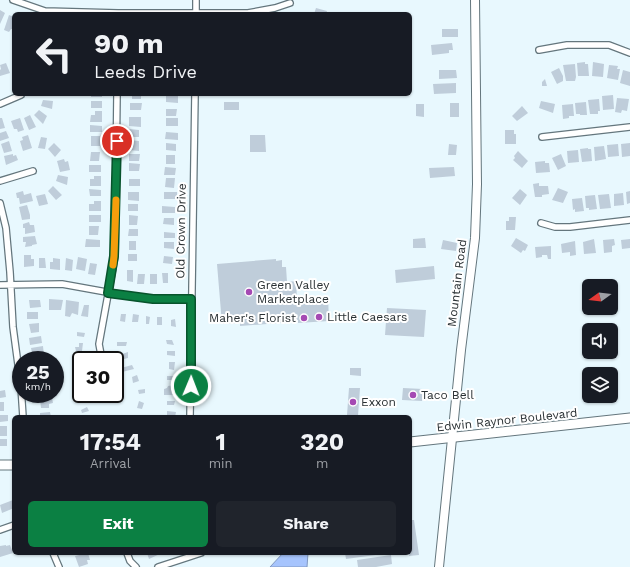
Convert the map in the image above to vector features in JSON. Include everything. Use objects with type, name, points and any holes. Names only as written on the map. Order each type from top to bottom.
[{"type":"main road","name":"Mountain Road","points":[[439,567],[466,308],[475,238],[477,184],[475,0]]},
{"type":"main road","name":"Edwin Raynor Boulevard","points":[[412,442],[630,418]]},
{"type":"main road","points":[[0,465],[12,464]]},
{"type":"street","points":[[13,0],[45,11],[69,12]]},
{"type":"street","points":[[196,0],[196,12]]},
{"type":"street","points":[[253,12],[275,8],[290,3]]},
{"type":"street","points":[[539,50],[567,45],[610,45],[630,53]]},
{"type":"street","points":[[0,104],[19,96]]},
{"type":"street","points":[[100,351],[99,344],[114,256],[117,96]]},
{"type":"street","name":"Old Crown Drive","points":[[190,415],[195,96]]},
{"type":"street","points":[[542,137],[630,127]]},
{"type":"street","points":[[0,181],[33,171]]},
{"type":"street","points":[[0,203],[6,228],[13,327],[23,415]]},
{"type":"street","points":[[541,223],[570,227],[630,220]]},
{"type":"street","points":[[0,285],[62,284],[108,293],[153,299],[191,299]]},
{"type":"street","points":[[0,530],[12,526]]},
{"type":"street","points":[[54,555],[59,567]]},
{"type":"street","points":[[128,555],[130,561],[136,567]]},
{"type":"street","points":[[158,567],[195,555]]},
{"type":"water","points":[[281,555],[308,555],[307,567],[270,567]]},
{"type":"building","points":[[316,8],[327,11],[327,12],[315,12]]},
{"type":"building","points":[[0,10],[5,13],[0,24]]},
{"type":"building","points":[[9,15],[12,16],[12,29],[9,32],[4,30]]},
{"type":"building","points":[[442,29],[458,29],[458,37],[442,37]]},
{"type":"building","points":[[452,43],[453,50],[449,50],[449,53],[432,55],[431,45]]},
{"type":"building","points":[[585,62],[585,64],[588,64],[589,76],[578,76],[577,63]]},
{"type":"building","points":[[593,62],[604,64],[603,77],[592,76]]},
{"type":"building","points":[[6,63],[10,73],[0,76],[0,65]]},
{"type":"building","points":[[575,64],[575,81],[566,81],[563,65]]},
{"type":"building","points":[[609,65],[618,66],[617,69],[620,69],[618,80],[607,78]]},
{"type":"building","points":[[559,68],[563,76],[563,81],[557,84],[551,72]]},
{"type":"building","points":[[439,70],[456,70],[457,78],[439,79]]},
{"type":"building","points":[[623,70],[630,72],[630,86],[620,83]]},
{"type":"building","points":[[545,79],[547,86],[542,86],[542,82]]},
{"type":"building","points":[[456,83],[456,93],[434,94],[433,84]]},
{"type":"building","points":[[613,95],[614,109],[603,110],[602,96]]},
{"type":"building","points":[[91,96],[102,96],[102,97]]},
{"type":"building","points":[[132,96],[141,96],[141,99],[132,99]]},
{"type":"building","points":[[166,96],[178,96],[178,103],[166,102]]},
{"type":"building","points":[[617,98],[629,99],[627,111],[622,110],[621,113],[615,112]]},
{"type":"building","points":[[599,99],[600,111],[598,111],[598,114],[590,114],[588,100]]},
{"type":"building","points":[[43,100],[53,101],[52,109],[41,106]]},
{"type":"building","points":[[91,101],[102,101],[102,108],[91,108]]},
{"type":"building","points":[[541,101],[555,104],[553,113],[539,108]]},
{"type":"building","points":[[224,102],[239,102],[239,110],[224,110]]},
{"type":"building","points":[[586,102],[587,115],[576,114],[575,103]]},
{"type":"building","points":[[130,103],[142,103],[141,110],[130,110]]},
{"type":"building","points":[[450,103],[459,103],[459,117],[450,117]]},
{"type":"building","points":[[416,104],[424,104],[424,117],[416,116]]},
{"type":"building","points":[[573,104],[574,116],[569,116],[569,118],[563,119],[562,105]]},
{"type":"building","points":[[522,106],[528,113],[517,121],[512,116]]},
{"type":"building","points":[[166,109],[177,109],[176,116],[166,116]]},
{"type":"building","points":[[39,110],[47,116],[43,124],[34,115]]},
{"type":"building","points":[[95,111],[102,111],[102,122],[90,122],[91,115],[95,115]]},
{"type":"building","points":[[30,115],[36,127],[29,130],[24,118]]},
{"type":"building","points":[[129,117],[141,117],[141,127],[129,126]]},
{"type":"building","points":[[0,118],[2,118],[5,128],[0,129]]},
{"type":"building","points":[[20,118],[24,130],[18,132],[17,129],[14,129],[11,121]]},
{"type":"building","points":[[166,118],[178,118],[178,126],[166,126]]},
{"type":"building","points":[[90,125],[102,126],[102,132],[90,132]]},
{"type":"building","points":[[129,129],[139,130],[139,137],[129,137]]},
{"type":"building","points":[[505,130],[514,130],[514,134],[516,134],[516,144],[505,144]]},
{"type":"building","points":[[6,131],[9,138],[0,141],[0,133]]},
{"type":"building","points":[[166,132],[178,133],[178,140],[165,139]]},
{"type":"building","points":[[28,135],[32,148],[23,151],[20,141],[23,140],[22,137]]},
{"type":"building","points":[[250,135],[265,135],[266,152],[250,152]]},
{"type":"building","points":[[91,136],[100,136],[100,146],[91,146]]},
{"type":"building","points":[[41,137],[47,138],[45,149],[38,148]]},
{"type":"building","points":[[129,140],[139,141],[139,151],[129,150]]},
{"type":"building","points":[[9,141],[12,151],[4,153],[1,144]]},
{"type":"building","points":[[54,143],[61,150],[55,157],[48,149]]},
{"type":"building","points":[[166,143],[176,144],[176,151],[166,150]]},
{"type":"building","points":[[630,143],[630,156],[622,157],[621,144]]},
{"type":"building","points":[[449,144],[457,145],[456,155],[448,155]]},
{"type":"building","points":[[618,144],[619,156],[608,157],[607,145]]},
{"type":"building","points":[[604,146],[606,159],[595,161],[594,147]]},
{"type":"building","points":[[580,149],[591,149],[592,161],[582,162]]},
{"type":"building","points":[[578,150],[579,162],[568,163],[567,151]]},
{"type":"building","points":[[518,151],[528,161],[522,168],[513,160]]},
{"type":"building","points":[[91,152],[100,152],[99,161],[90,161]]},
{"type":"building","points":[[13,154],[13,156],[16,155],[18,160],[6,165],[4,156]]},
{"type":"building","points":[[129,154],[140,154],[139,161],[129,161]]},
{"type":"building","points":[[561,154],[566,166],[558,170],[552,158]]},
{"type":"building","points":[[166,155],[175,155],[175,164],[166,164]]},
{"type":"building","points":[[64,159],[65,162],[68,161],[70,170],[60,172],[57,161]]},
{"type":"building","points":[[545,161],[545,163],[549,163],[550,172],[536,173],[535,162]]},
{"type":"building","points":[[129,163],[140,164],[139,171],[129,171]]},
{"type":"building","points":[[89,165],[101,165],[101,172],[89,172]]},
{"type":"building","points":[[165,167],[176,168],[175,175],[164,175]]},
{"type":"building","points":[[454,167],[455,176],[430,178],[429,168]]},
{"type":"building","points":[[58,175],[68,177],[67,185],[56,181]]},
{"type":"building","points":[[94,176],[101,176],[101,186],[90,186],[90,179],[94,179]]},
{"type":"building","points":[[166,178],[175,178],[174,188],[165,187]]},
{"type":"building","points":[[129,179],[140,179],[140,186],[129,186]]},
{"type":"building","points":[[539,183],[539,186],[548,186],[549,194],[542,195],[542,197],[535,197],[533,184]]},
{"type":"building","points":[[53,186],[62,195],[56,200],[48,191]]},
{"type":"building","points":[[558,188],[568,192],[563,203],[552,200]]},
{"type":"building","points":[[89,189],[101,190],[101,196],[90,196]]},
{"type":"building","points":[[520,189],[527,195],[520,205],[512,198]]},
{"type":"building","points":[[23,191],[24,195],[31,193],[33,201],[20,204],[16,193]]},
{"type":"building","points":[[630,191],[630,203],[627,204],[626,192]]},
{"type":"building","points":[[128,192],[139,192],[139,201],[128,200]]},
{"type":"building","points":[[164,192],[177,192],[177,199],[164,199]]},
{"type":"building","points":[[623,193],[624,205],[614,206],[614,194]]},
{"type":"building","points":[[45,194],[48,204],[39,206],[36,196]]},
{"type":"building","points":[[609,194],[611,208],[600,209],[598,195]]},
{"type":"building","points":[[595,195],[597,209],[589,210],[589,208],[586,208],[585,196]]},
{"type":"building","points":[[582,198],[584,211],[575,212],[575,209],[573,210],[572,199]]},
{"type":"building","points":[[94,201],[101,201],[101,211],[89,211],[89,204],[94,204]]},
{"type":"building","points":[[128,204],[138,204],[138,211],[128,211]]},
{"type":"building","points":[[27,205],[30,219],[22,220],[19,207]]},
{"type":"building","points":[[162,206],[175,207],[175,213],[162,213]]},
{"type":"building","points":[[89,215],[101,215],[101,222],[89,222]]},
{"type":"building","points":[[129,215],[138,216],[137,225],[129,225]]},
{"type":"building","points":[[509,217],[516,217],[515,230],[506,230],[506,221],[509,221]]},
{"type":"building","points":[[164,218],[174,218],[174,225],[163,224]]},
{"type":"building","points":[[29,222],[30,225],[34,225],[35,232],[25,234],[23,224]]},
{"type":"building","points":[[89,226],[99,226],[98,235],[89,235]]},
{"type":"building","points":[[129,229],[138,229],[138,236],[128,236]]},
{"type":"building","points":[[164,232],[175,233],[175,238],[164,238]]},
{"type":"building","points":[[35,236],[37,244],[25,247],[26,242],[23,242],[23,237]]},
{"type":"building","points":[[425,238],[426,248],[413,248],[413,239]]},
{"type":"building","points":[[516,238],[528,245],[525,251],[523,250],[521,253],[511,246]]},
{"type":"building","points":[[86,239],[100,240],[100,247],[85,247]]},
{"type":"building","points":[[594,239],[596,253],[584,254],[583,242]]},
{"type":"building","points":[[614,239],[615,245],[612,246],[612,252],[604,253],[603,240]]},
{"type":"building","points":[[630,239],[630,248],[622,249],[621,240]]},
{"type":"building","points":[[443,240],[457,243],[456,251],[441,249]]},
{"type":"building","points":[[129,241],[136,241],[136,250],[129,250]]},
{"type":"building","points":[[575,241],[576,255],[570,256],[570,252],[562,253],[561,244]]},
{"type":"building","points":[[164,242],[174,242],[174,249],[164,248]]},
{"type":"building","points":[[551,246],[551,259],[548,259],[547,255],[542,255],[542,257],[536,258],[535,247]]},
{"type":"building","points":[[128,254],[137,254],[137,261],[128,261]]},
{"type":"building","points":[[24,255],[31,255],[31,259],[34,259],[34,266],[24,267]]},
{"type":"building","points":[[164,256],[173,257],[172,264],[163,263]]},
{"type":"building","points":[[78,257],[87,259],[85,271],[76,269]]},
{"type":"building","points":[[39,258],[45,258],[46,268],[39,268]]},
{"type":"building","points":[[53,258],[60,259],[60,270],[50,269],[50,262],[53,262]]},
{"type":"building","points":[[66,258],[73,260],[72,271],[65,270]]},
{"type":"building","name":"Green Valley Marketplace","points":[[276,259],[276,261],[282,260],[282,267],[286,267],[287,282],[296,281],[297,299],[328,297],[329,321],[298,323],[298,320],[281,321],[281,323],[240,326],[240,323],[222,324],[217,264]]},
{"type":"building","points":[[90,263],[97,264],[95,275],[88,274]]},
{"type":"building","points":[[434,266],[435,279],[396,283],[395,270]]},
{"type":"building","points":[[127,270],[133,270],[133,282],[127,281]]},
{"type":"building","points":[[162,273],[168,273],[168,283],[163,283]]},
{"type":"building","points":[[138,274],[145,274],[144,284],[137,284]]},
{"type":"building","points":[[150,274],[157,274],[157,284],[150,284]]},
{"type":"building","points":[[49,299],[63,300],[61,310],[49,310]]},
{"type":"building","points":[[29,300],[40,300],[41,307],[30,308]]},
{"type":"building","points":[[66,300],[79,302],[78,315],[72,313],[70,317],[65,316]]},
{"type":"building","points":[[84,305],[89,305],[88,317],[81,316]]},
{"type":"building","points":[[387,308],[426,310],[424,337],[385,335]]},
{"type":"building","points":[[27,312],[38,312],[38,319],[27,319]]},
{"type":"building","points":[[121,314],[126,314],[125,322],[120,321]]},
{"type":"building","points":[[133,314],[139,315],[138,322],[132,322]]},
{"type":"building","points":[[146,316],[150,317],[149,324],[146,324]]},
{"type":"building","points":[[157,317],[162,317],[162,325],[157,325]]},
{"type":"building","points":[[175,319],[176,327],[171,326],[171,320]]},
{"type":"building","points":[[39,323],[39,332],[31,333],[29,324]]},
{"type":"building","points":[[77,332],[85,333],[84,337],[77,336]]},
{"type":"building","points":[[41,336],[42,343],[30,345],[29,338]]},
{"type":"building","points":[[166,340],[172,340],[174,345],[167,344]]},
{"type":"building","points":[[117,342],[127,342],[126,346],[117,346]]},
{"type":"building","points":[[79,343],[83,343],[82,351],[76,351],[75,347],[79,347]]},
{"type":"building","points":[[43,346],[44,351],[32,351],[31,348]]},
{"type":"building","points":[[167,351],[175,351],[175,356],[167,355]]},
{"type":"building","points":[[128,352],[128,358],[124,359],[124,353]]},
{"type":"building","points":[[169,362],[175,362],[174,370],[169,369]]},
{"type":"building","points":[[132,365],[134,369],[124,372],[124,367]]},
{"type":"building","points":[[350,368],[361,368],[361,376],[350,375]]},
{"type":"building","points":[[137,375],[139,381],[133,383],[132,377]]},
{"type":"building","points":[[167,376],[174,376],[174,380],[167,380]]},
{"type":"building","points":[[174,385],[175,395],[164,395],[164,389],[168,386]]},
{"type":"building","name":"Exxon","points":[[349,388],[360,388],[358,415],[347,415]]},
{"type":"building","name":"Taco Bell","points":[[403,388],[423,389],[422,401],[402,400]]},
{"type":"building","points":[[145,389],[145,393],[139,394],[138,390]]},
{"type":"building","points":[[5,390],[6,397],[0,398],[0,391]]},
{"type":"building","points":[[139,401],[144,403],[142,409],[137,408]]},
{"type":"building","points":[[167,401],[175,401],[174,405],[167,405]]},
{"type":"building","points":[[0,402],[4,402],[4,411],[0,411]]},
{"type":"building","points":[[40,403],[53,403],[49,404],[49,408],[41,408]]},
{"type":"building","points":[[87,407],[89,411],[82,413],[81,410]]},
{"type":"building","points":[[167,411],[176,412],[175,415],[167,415]]},
{"type":"building","points":[[50,412],[51,415],[40,415],[40,413]]},
{"type":"building","points":[[0,415],[8,415],[8,421],[0,422]]},
{"type":"building","points":[[0,426],[7,426],[7,436],[0,436]]},
{"type":"building","points":[[0,439],[7,439],[7,446],[0,446]]},
{"type":"building","points":[[12,500],[12,509],[2,513],[0,505]]},
{"type":"building","points":[[412,520],[414,520],[419,555],[409,556],[412,555]]},
{"type":"building","points":[[10,545],[12,553],[0,557],[0,546]]},
{"type":"building","points":[[89,555],[90,560],[87,560],[88,564],[79,567],[75,556]]},
{"type":"building","points":[[148,555],[158,555],[149,559]]},
{"type":"building","points":[[345,555],[376,555],[346,559]]},
{"type":"building","points":[[391,555],[392,564],[376,567],[358,567],[357,560]]},
{"type":"slow traffic","points":[[113,265],[116,200]]},
{"type":"place","name":"Green Valley Marketplace","points":[[249,292]]},
{"type":"place","name":"Little Caesars","points":[[319,317]]},
{"type":"place","name":"Maher's Florist","points":[[304,318]]},
{"type":"place","name":"Taco Bell","points":[[413,395]]},
{"type":"place","name":"Exxon","points":[[353,402]]},
{"type":"route","points":[[117,141],[114,256],[108,293],[153,299],[191,299],[191,386]]}]
